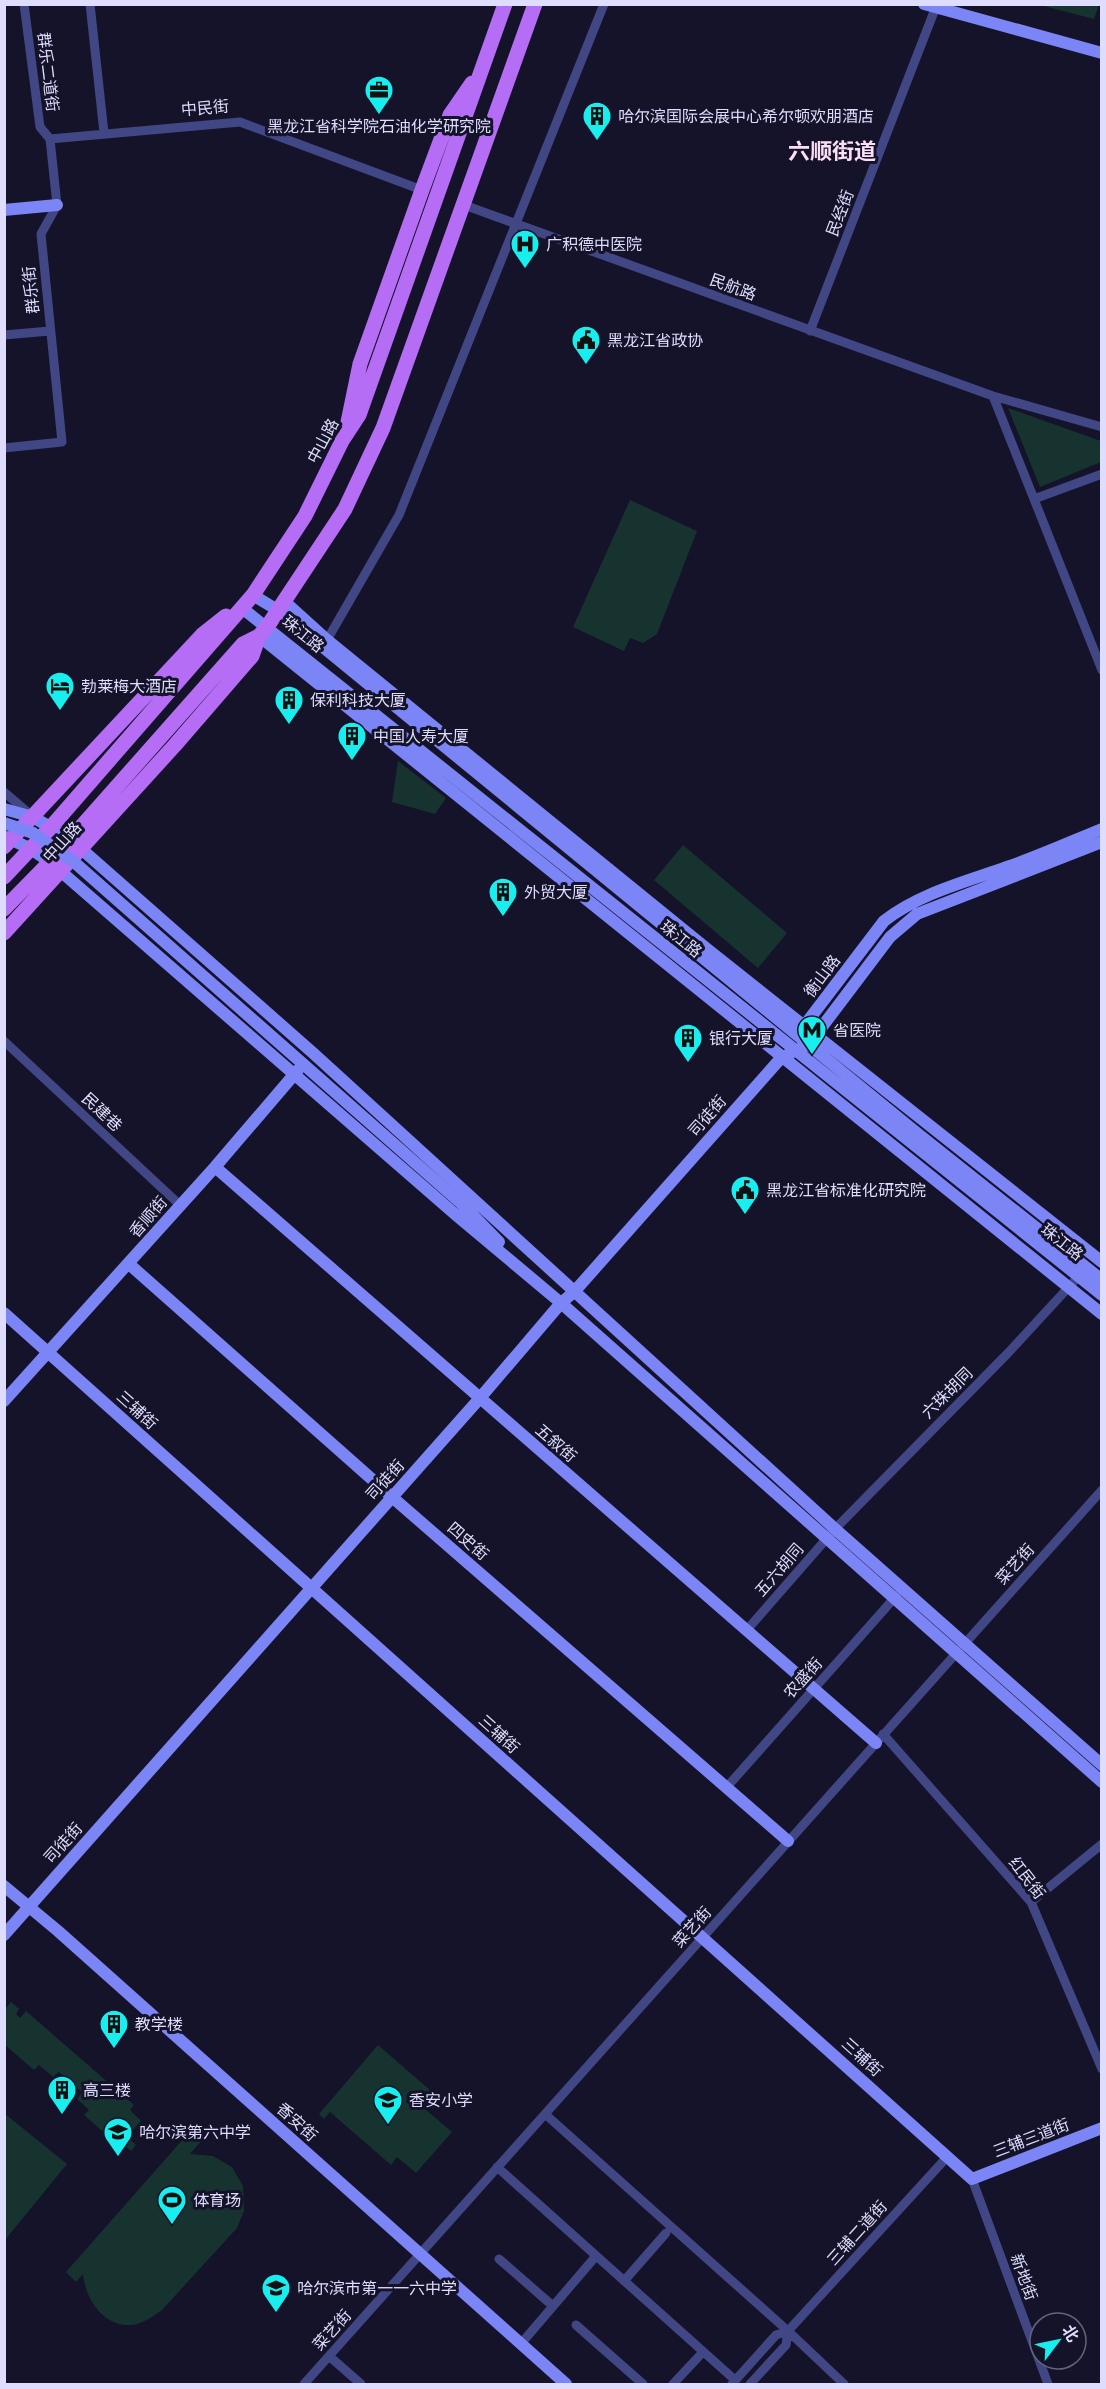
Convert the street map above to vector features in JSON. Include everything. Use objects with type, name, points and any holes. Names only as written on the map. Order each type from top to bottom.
[{"type":"main road","name":"中山路","points":[[4,877],[52,826],[253,595],[305,516],[344,438],[359,415],[505,4]]},
{"type":"main road","name":"中山路","points":[[4,933],[75,844],[252,656],[263,632],[282,607],[345,509],[383,428],[535,4]]},
{"type":"main road","points":[[344,438],[360,364],[450,115],[484,65]]},
{"type":"main road","points":[[7,841],[33,817],[202,635],[222,617],[242,608]]},
{"type":"main road","name":"中山路","points":[[4,909],[55,867]]},
{"type":"street","name":"群乐二道街","points":[[24,4],[40,126],[50,139]]},
{"type":"street","points":[[90,4],[104,133]]},
{"type":"street","points":[[327,640],[399,515],[604,4]]},
{"type":"street","points":[[949,4],[1101,47]]},
{"type":"street","points":[[932,6],[1101,53]]},
{"type":"street","name":"民经街","points":[[810,331],[932,6]]},
{"type":"street","name":"中民街","points":[[50,139],[240,122],[422,190]]},
{"type":"street","points":[[4,210],[57,205],[50,139]]},
{"type":"street","name":"群乐街","points":[[4,448],[62,442],[41,234],[57,205]]},
{"type":"street","name":"民航路","points":[[464,205],[993,396],[1101,427]]},
{"type":"street","points":[[4,335],[50,331]]},
{"type":"street","points":[[993,396],[1101,670]]},
{"type":"street","points":[[1034,500],[1101,474]]},
{"type":"street","name":"珠江路","points":[[253,595],[282,607],[327,640],[801,1030]]},
{"type":"street","name":"珠江路","points":[[282,607],[812,1039],[1101,1262]]},
{"type":"street","name":"珠江路","points":[[242,608],[263,632],[781,1058],[1101,1314]]},
{"type":"street","name":"珠江路","points":[[263,632],[1101,1295]]},
{"type":"street","points":[[4,792],[33,817]]},
{"type":"street","points":[[4,809],[33,817],[52,826],[75,844],[313,1053],[831,1534],[894,1598],[1101,1782]]},
{"type":"street","points":[[4,824],[33,833],[74,862],[462,1204],[546,1290]]},
{"type":"street","name":"衡山路","points":[[794,1050],[801,1030],[884,921],[899,909],[917,899],[1019,863],[1101,829]]},
{"type":"street","points":[[7,841],[31,849],[55,867],[456,1215],[831,1534],[903,1589],[1101,1765]]},
{"type":"street","name":"衡山路","points":[[812,1039],[890,937],[917,914],[1101,842]]},
{"type":"street","points":[[794,1050],[812,1039]]},
{"type":"street","name":"珠江路","points":[[812,1039],[918,1134],[1101,1280]]},
{"type":"street","name":"民建巷","points":[[4,1041],[180,1205]]},
{"type":"street","name":"司徒街","points":[[4,1935],[480,1398],[561,1302],[573,1292],[781,1058],[794,1050]]},
{"type":"street","name":"香顺街","points":[[4,1401],[129,1264],[313,1053]]},
{"type":"street","name":"五叙街","points":[[215,1167],[813,1689],[880,1739]]},
{"type":"street","name":"四史街","points":[[129,1264],[392,1497],[788,1841]]},
{"type":"street","name":"六珠胡同","points":[[831,1534],[1009,1352],[1078,1276]]},
{"type":"street","name":"三辅街","points":[[4,1313],[972,2179]]},
{"type":"street","name":"菜艺街","points":[[304,2385],[1101,1490]]},
{"type":"street","name":"五六胡同","points":[[746,1631],[831,1534]]},
{"type":"street","name":"农盛街","points":[[726,1788],[903,1589]]},
{"type":"street","name":"红民街","points":[[880,1739],[1031,1902],[1101,2069]]},
{"type":"street","points":[[1031,1902],[1101,1844]]},
{"type":"street","name":"香安街","points":[[4,1886],[58,1931],[566,2385]]},
{"type":"street","points":[[545,2114],[788,2331],[844,2385]]},
{"type":"street","name":"三辅三道街","points":[[972,2179],[1101,2128]]},
{"type":"street","name":"三辅二道街","points":[[733,2383],[776,2335],[788,2331],[948,2156]]},
{"type":"street","points":[[497,2167],[702,2352],[733,2383]]},
{"type":"street","name":"新地街","points":[[972,2179],[1048,2385]]},
{"type":"street","points":[[624,2281],[666,2233]]},
{"type":"street","points":[[525,2339],[596,2256]]},
{"type":"street","points":[[499,2259],[553,2306]]},
{"type":"street","points":[[576,2325],[644,2385]]},
{"type":"street","name":"三辅二道街","points":[[750,2385],[786,2345],[788,2331]]},
{"type":"street","points":[[673,2385],[702,2352]]},
{"type":"street","points":[[329,2356],[362,2385]]},
{"type":"green space","points":[[1040,5],[1099,5],[1094,19]]},
{"type":"green space","points":[[1008,408],[1101,441],[1101,462],[1040,487]]},
{"type":"green space","points":[[630,500],[697,531],[657,634],[643,643],[630,638],[624,651],[573,627]]},
{"type":"green space","points":[[398,761],[446,798],[435,814],[392,802]]},
{"type":"green space","points":[[683,845],[787,933],[758,968],[654,880]]},
{"type":"green space","points":[[11,2002],[19,2009],[16,2014],[20,2018],[26,2011],[134,2105],[130,2110],[141,2121],[127,2137],[136,2145],[131,2151],[121,2142],[118,2145],[84,2115],[89,2110],[77,2099],[82,2092],[59,2072],[53,2077],[39,2065],[34,2070],[5,2045],[5,2007]]},
{"type":"green space","points":[[378,2045],[430,2090],[418,2103],[452,2132],[416,2173],[397,2157],[391,2165],[330,2112],[324,2119],[319,2114]]},
{"type":"green space","points":[[4,2113],[67,2164],[5,2240],[4,2240]]},
{"type":"green space","name":"体育场","points":[[192,2129],[203,2139],[190,2154],[213,2156],[232,2167],[243,2186],[244,2211],[237,2228],[162,2310],[137,2324],[127,2325],[109,2320],[91,2300],[83,2274],[76,2282],[66,2272]]},
{"type":"place","name":"黑龙江省科学院石油化学研究院","points":[[379,116]]},
{"type":"place","name":"哈尔滨国际会展中心希尔顿欢朋酒店","points":[[597,142]]},
{"type":"place","name":"广积德中医院","points":[[525,270]]},
{"type":"place","name":"黑龙江省政协","points":[[586,366]]},
{"type":"place","name":"勃莱梅大酒店","points":[[60,712]]},
{"type":"place","name":"保利科技大厦","points":[[289,726]]},
{"type":"place","name":"中国人寿大厦","points":[[352,762]]},
{"type":"place","name":"外贸大厦","points":[[503,918]]},
{"type":"place","name":"省医院","points":[[812,1056]]},
{"type":"place","name":"银行大厦","points":[[688,1064]]},
{"type":"place","name":"黑龙江省标准化研究院","points":[[745,1216]]},
{"type":"place","name":"教学楼","points":[[114,2050]]},
{"type":"place","name":"高三楼","points":[[62,2116]]},
{"type":"place","name":"香安小学","points":[[388,2126]]},
{"type":"place","name":"哈尔滨第六中学","points":[[118,2158]]},
{"type":"place","name":"体育场","points":[[172,2226]]},
{"type":"place","name":"哈尔滨市第一一六中学","points":[[276,2314]]},
{"type":"district","name":"六顺街道","points":[[832,151]]}]
